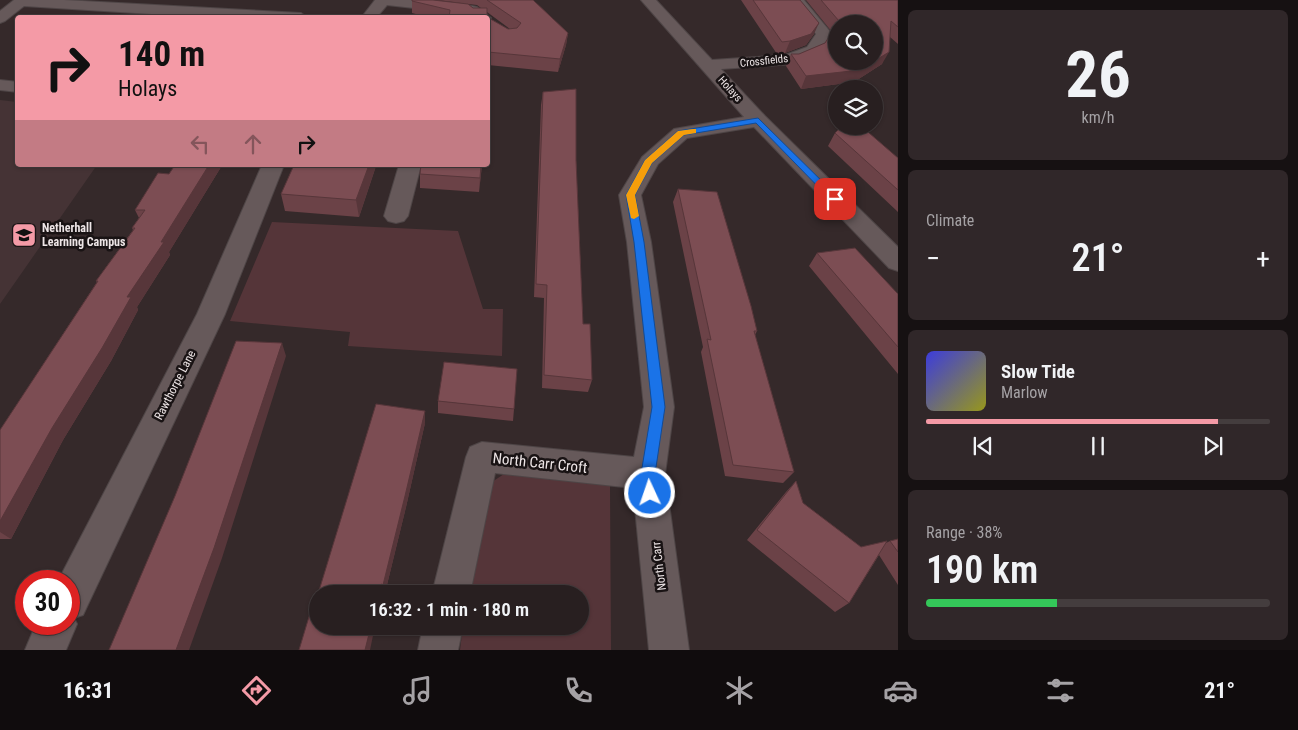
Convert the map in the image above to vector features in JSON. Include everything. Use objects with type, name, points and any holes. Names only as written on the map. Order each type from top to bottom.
[{"type":"street","points":[[371,15],[384,0],[472,10],[479,15]]},
{"type":"street","name":"Holays","points":[[648,0],[710,65],[758,120],[898,262]]},
{"type":"street","name":"Crossfields","points":[[710,65],[787,60],[812,50],[824,34],[796,0]]},
{"type":"street","points":[[0,18],[23,1],[252,15]]},
{"type":"street","points":[[0,86],[15,87]]},
{"type":"street","name":"North Carr","points":[[669,650],[648,474],[659,407],[639,242],[630,195],[648,162],[681,133],[758,120]]},
{"type":"street","name":"Rawthorpe Lane","points":[[80,579],[211,314],[272,167]]},
{"type":"street","points":[[396,216],[409,167]]},
{"type":"street","name":"North Carr Croft","points":[[452,585],[482,457],[648,474]]},
{"type":"street","points":[[44,650],[52,635]]},
{"type":"street","points":[[438,650],[441,635]]},
{"type":"shaded area","name":"Netherhall Learning Campus","points":[[0,100],[15,102],[15,167],[96,167],[0,304]]},
{"type":"shaded area","points":[[272,222],[458,231],[483,309],[503,309],[502,356],[348,346],[350,332],[230,321]]},
{"type":"shaded area","points":[[510,470],[610,486],[611,650],[460,650],[462,635],[589,635],[589,585],[470,585],[486,486]]},
{"type":"building","points":[[433,0],[468,4],[473,8],[487,8],[487,15],[449,15],[450,10],[412,1]]},
{"type":"building","points":[[487,0],[533,0],[568,33],[560,59],[490,52],[490,19],[508,29],[517,28],[521,23]]},
{"type":"building","points":[[753,0],[800,0],[819,23],[811,34],[782,42]]},
{"type":"building","points":[[821,0],[898,0],[898,27],[891,21],[889,52],[883,56],[883,15],[834,15]]},
{"type":"building","points":[[828,38],[828,70],[860,70],[806,76],[791,54],[799,54],[825,43]]},
{"type":"building","points":[[576,89],[576,160],[583,324],[590,324],[592,380],[544,375],[547,285],[536,284],[543,92]]},
{"type":"building","points":[[837,135],[871,135],[898,158],[898,190]]},
{"type":"building","points":[[174,167],[208,167],[161,242],[164,242],[127,297],[131,297],[102,348],[52,428],[0,521],[0,430],[98,281],[96,281],[135,228],[132,228],[145,210],[135,210],[158,173],[169,174]]},
{"type":"building","points":[[293,167],[368,167],[356,200],[281,194]]},
{"type":"building","points":[[421,167],[481,167],[480,178],[420,174]]},
{"type":"building","points":[[678,189],[717,192],[751,306],[757,331],[754,331],[794,472],[733,465],[707,339],[711,340]]},
{"type":"building","points":[[855,248],[898,294],[898,347],[817,253]]},
{"type":"building","points":[[236,341],[282,343],[214,548],[176,650],[109,650],[175,496]]},
{"type":"building","points":[[444,362],[517,369],[514,409],[438,401]]},
{"type":"building","points":[[376,404],[425,411],[383,585],[321,585]]},
{"type":"building","points":[[796,481],[803,503],[861,547],[887,541],[849,603],[757,530]]},
{"type":"building","points":[[898,539],[898,552],[890,541]]},
{"type":"building","points":[[309,617],[309,635],[369,635],[365,650],[299,650]]},
{"type":"slow traffic","points":[[634,216],[630,195],[648,162],[681,133],[693,131]]},
{"type":"place","name":"Netherhall Learning Campus","points":[[24,235]]},
{"type":"route","points":[[650,493],[648,474],[659,407],[639,242],[630,195],[648,162],[681,133],[758,120],[835,199]]}]
